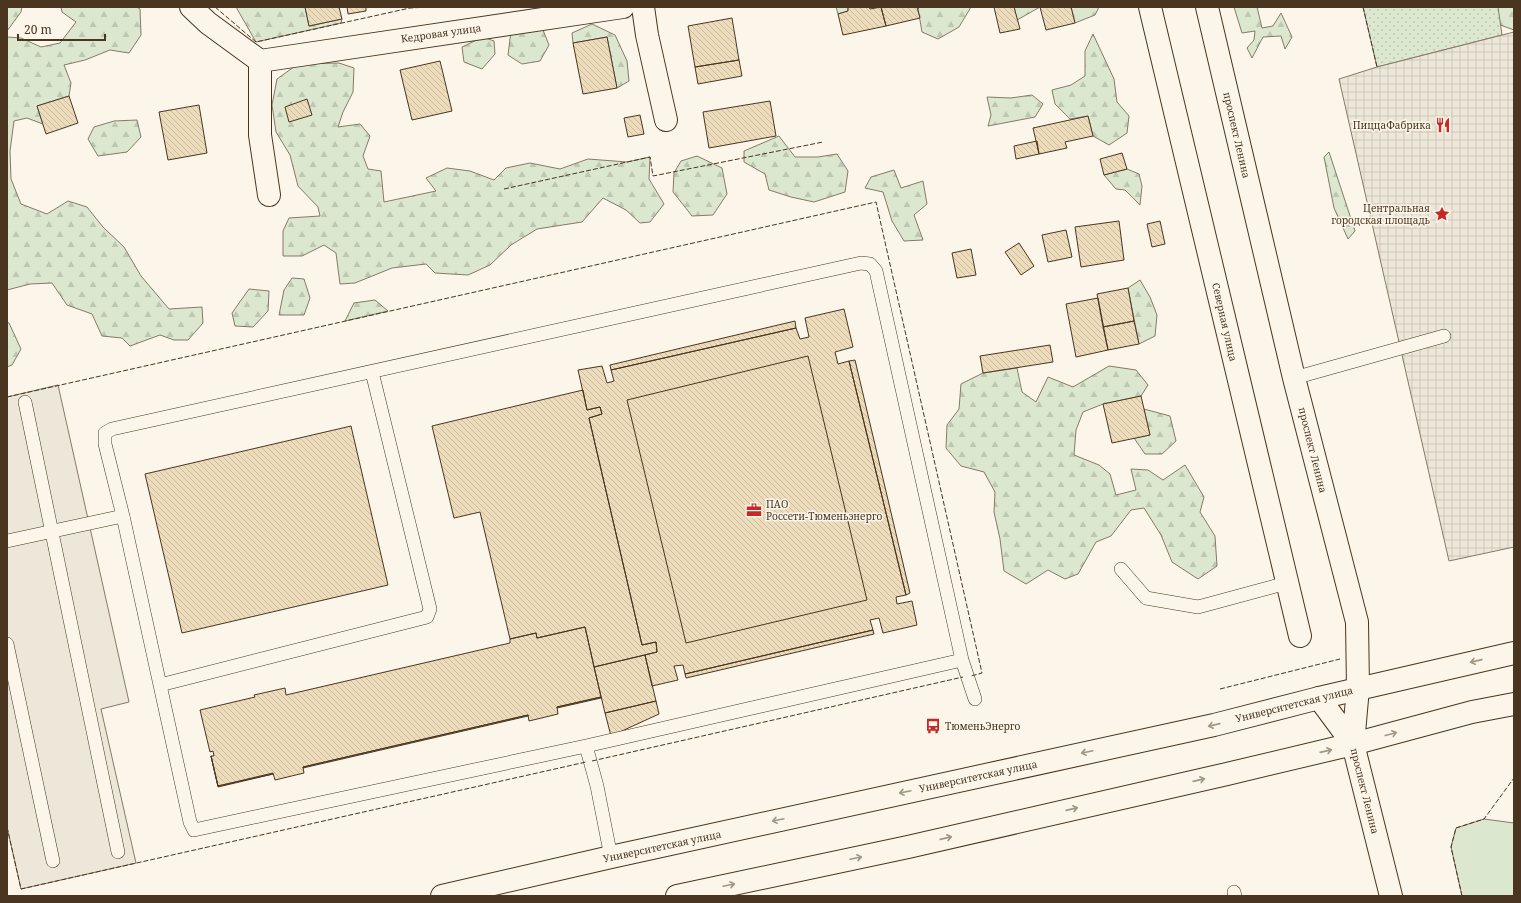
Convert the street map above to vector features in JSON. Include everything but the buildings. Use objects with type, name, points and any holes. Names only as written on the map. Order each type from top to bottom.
[{"type":"main road","points":[[191,7],[208,23],[260,61],[260,135],[269,195]]},
{"type":"main road","name":"Кедровая улица","points":[[260,61],[623,7]]},
{"type":"main road","points":[[643,7],[647,35],[666,120]]},
{"type":"main road","name":"Северная улица","points":[[1150,7],[1300,636]]},
{"type":"main road","name":"проспект Ленина","points":[[1207,7],[1294,378],[1357,622],[1358,688],[1354,744],[1391,896]]},
{"type":"main road","name":"Университетская улица","points":[[442,896],[1214,724],[1358,688],[1514,653]]},
{"type":"main road","points":[[1319,698],[1354,744]]},
{"type":"main road","points":[[677,896],[915,845],[1354,744],[1472,712],[1514,704]]},
{"type":"lane","points":[[962,660],[586,746],[194,830],[190,822],[106,444],[105,433],[112,429],[861,263],[870,264],[876,271],[962,660],[975,699]]},
{"type":"lane","points":[[1294,378],[1444,336]]},
{"type":"lane","points":[[160,685],[427,617],[430,609],[372,372]]},
{"type":"lane","points":[[25,402],[118,852]]},
{"type":"lane","points":[[7,541],[123,516]]},
{"type":"lane","points":[[1121,570],[1146,598],[1198,607],[1287,583]]},
{"type":"lane","points":[[7,644],[53,861]]},
{"type":"lane","points":[[586,746],[597,786],[612,857]]},
{"type":"green space","points":[[7,7],[22,7],[21,12],[7,31]]},
{"type":"green space","points":[[61,7],[137,7],[140,9],[141,35],[129,53],[110,50],[85,60],[64,65],[71,83],[69,96],[37,106],[43,124],[27,118],[14,121],[10,151],[11,179],[21,204],[47,214],[68,201],[87,207],[103,227],[124,247],[141,276],[169,309],[202,307],[203,323],[188,340],[174,340],[160,335],[130,346],[122,338],[102,336],[92,314],[67,305],[52,283],[30,284],[7,290],[7,37],[21,38],[41,47],[60,43],[76,22],[62,12]]},
{"type":"green space","points":[[236,7],[305,7],[309,26],[342,19],[341,23],[256,42]]},
{"type":"green space","points":[[836,7],[848,7],[848,11],[838,14]]},
{"type":"green space","points":[[920,7],[971,7],[959,27],[938,39],[922,32],[918,9]]},
{"type":"green space","points":[[1014,7],[1040,7],[1017,20]]},
{"type":"green space","points":[[1071,7],[1099,7],[1095,15],[1075,23]]},
{"type":"green space","points":[[1234,7],[1257,7],[1262,28],[1273,26],[1281,13],[1292,37],[1285,49],[1281,36],[1263,37],[1252,58],[1247,48],[1254,40],[1255,31],[1242,33]]},
{"type":"green space","points":[[1363,7],[1498,7],[1502,35],[1377,67]]},
{"type":"green space","points":[[1491,7],[1514,7],[1514,30],[1492,22]]},
{"type":"green space","points":[[592,24],[615,35],[627,61],[629,81],[617,88],[607,37],[573,43],[572,33]]},
{"type":"green space","points":[[543,30],[549,45],[540,61],[522,64],[508,55],[511,31]]},
{"type":"green space","points":[[1093,34],[1114,79],[1117,102],[1129,116],[1127,133],[1109,145],[1093,136],[1088,116],[1070,119],[1055,104],[1052,90],[1071,85],[1085,76],[1085,51]]},
{"type":"green space","points":[[483,37],[494,41],[495,54],[482,69],[464,62],[462,47]]},
{"type":"green space","points":[[339,63],[354,68],[353,92],[343,112],[338,127],[360,124],[370,136],[363,156],[368,169],[381,171],[384,202],[436,191],[426,178],[447,168],[470,171],[494,180],[506,168],[530,163],[560,169],[588,159],[627,162],[650,157],[649,179],[664,204],[650,222],[640,223],[626,210],[603,198],[582,222],[537,229],[511,245],[490,265],[468,275],[435,273],[426,264],[392,268],[355,283],[340,284],[336,253],[324,245],[302,256],[283,256],[283,231],[289,218],[320,216],[318,207],[298,186],[290,155],[276,132],[272,105],[277,79],[298,64]]},
{"type":"green space","points":[[1032,95],[1043,104],[1035,117],[988,126],[991,115],[987,97],[1011,98]]},
{"type":"green space","points":[[137,120],[141,137],[127,152],[98,156],[88,139],[94,127],[114,121]]},
{"type":"green space","points":[[779,136],[795,157],[818,157],[837,154],[848,171],[845,192],[814,202],[769,190],[765,174],[744,162],[744,151]]},
{"type":"green space","points":[[1329,152],[1355,231],[1348,239],[1334,208],[1324,157]]},
{"type":"green space","points":[[697,156],[722,168],[727,194],[713,215],[692,216],[673,192],[674,173],[681,161]]},
{"type":"green space","points":[[1127,169],[1139,174],[1142,186],[1140,205],[1125,190],[1116,189],[1104,175]]},
{"type":"green space","points":[[894,170],[901,188],[923,181],[927,204],[914,215],[923,240],[904,241],[892,221],[883,192],[865,188],[871,177]]},
{"type":"green space","points":[[292,278],[304,279],[310,298],[304,315],[279,315],[284,290]]},
{"type":"green space","points":[[1140,280],[1150,297],[1157,315],[1155,336],[1139,344],[1128,288]]},
{"type":"green space","points":[[249,289],[269,291],[268,311],[253,327],[235,326],[232,313]]},
{"type":"green space","points":[[375,300],[388,311],[345,321],[354,303]]},
{"type":"green space","points":[[7,322],[9,323],[21,349],[12,365],[7,367]]},
{"type":"green space","points":[[1109,366],[1136,370],[1148,385],[1141,396],[1103,404],[1083,412],[1076,430],[1074,455],[1099,465],[1110,474],[1116,495],[1136,490],[1131,469],[1148,470],[1163,480],[1185,465],[1204,497],[1200,512],[1215,536],[1217,566],[1198,579],[1172,562],[1161,535],[1144,508],[1131,510],[1111,536],[1096,542],[1078,574],[1065,579],[1048,570],[1026,584],[1004,571],[1000,539],[994,512],[995,492],[984,472],[961,466],[946,448],[947,425],[959,409],[961,384],[983,373],[1017,368],[1022,392],[1036,402],[1048,377],[1073,387]]},
{"type":"green space","points":[[1144,409],[1170,416],[1176,441],[1162,454],[1145,454],[1134,438],[1150,435]]},
{"type":"green space","points":[[1484,819],[1514,823],[1514,896],[1462,896],[1451,847],[1456,828]]},
{"type":"shaded area","name":"Центральная городская площадь","points":[[1514,32],[1514,547],[1449,561],[1339,79],[1377,67]]},
{"type":"shaded area","points":[[58,385],[129,702],[101,709],[136,863],[21,889],[7,827],[7,397]]},
{"type":"fence","points":[[215,7],[256,42],[410,8],[430,7]]},
{"type":"fence","points":[[1363,7],[1377,67]]},
{"type":"fence","points":[[504,189],[650,157],[653,176],[823,142]]},
{"type":"fence","points":[[7,397],[876,202],[982,673],[971,676]]},
{"type":"fence","points":[[1220,689],[1340,659]]},
{"type":"fence","points":[[592,761],[963,677]]},
{"type":"fence","points":[[7,827],[21,889],[586,762]]},
{"type":"fence","points":[[1462,896],[1451,847],[1456,828],[1484,819],[1514,778]]},
{"type":"place","name":"ПиццаФабрика","points":[[1443,125]]},
{"type":"place","name":"Центральная городская площадь","points":[[1442,214]]},
{"type":"place","name":"ПАО Россети-Тюменьэнерго","points":[[754,510]]},
{"type":"place","name":"ТюменьЭнерго","points":[[933,726]]}]
